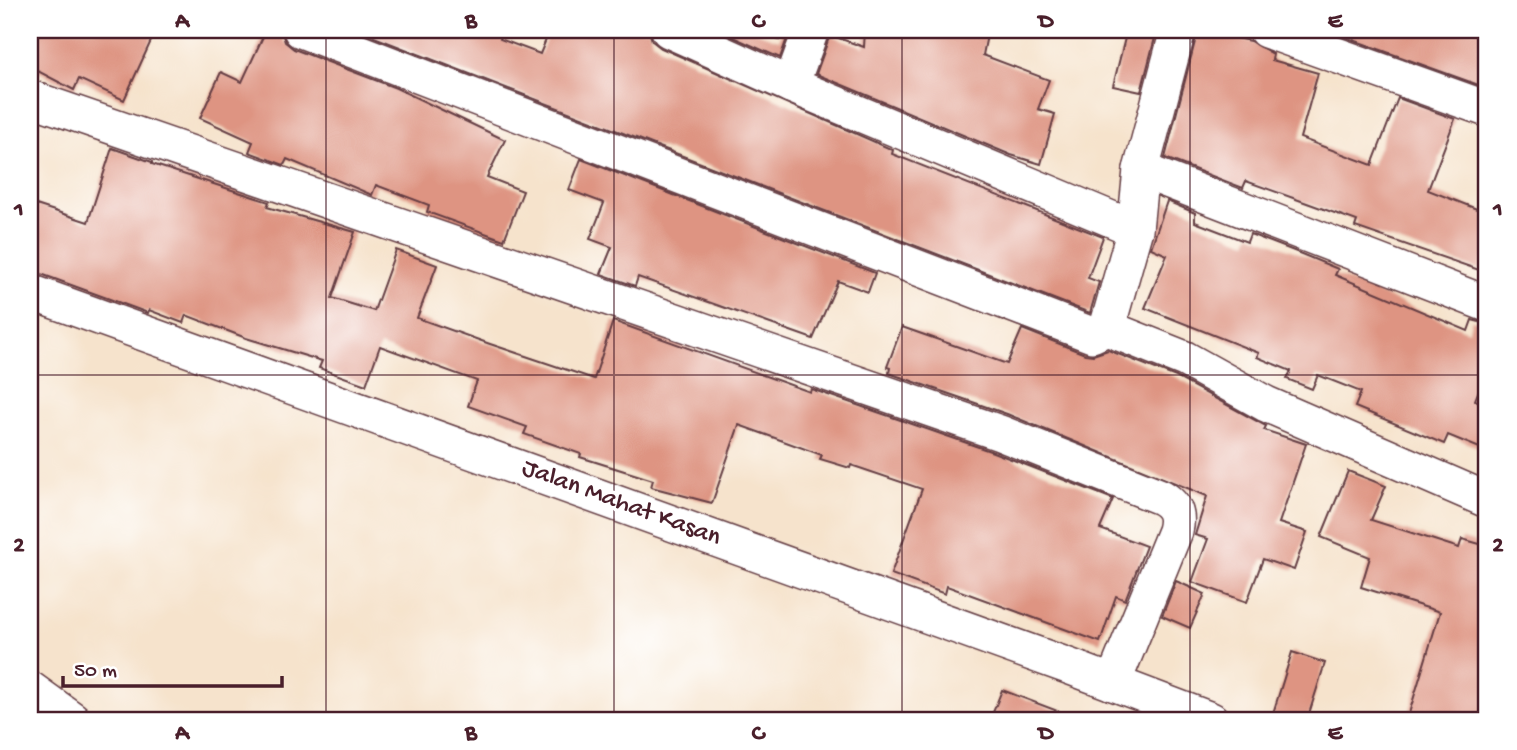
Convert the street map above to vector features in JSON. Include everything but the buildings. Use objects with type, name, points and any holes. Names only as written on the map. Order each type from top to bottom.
[{"type":"street","points":[[301,30],[1093,335],[1107,328],[1135,229],[1141,170],[1178,30]]},
{"type":"street","points":[[669,30],[791,85],[1135,229]]},
{"type":"street","points":[[791,85],[811,30]]},
{"type":"street","points":[[1266,30],[1487,109]]},
{"type":"street","points":[[30,97],[1000,433],[1161,497],[1171,503],[1175,510],[1175,531],[1113,683]]},
{"type":"street","points":[[1141,170],[1487,304]]},
{"type":"street","name":"Jalan Mahat Kasan","points":[[30,292],[1212,720]]},
{"type":"street","points":[[1107,328],[1185,359],[1266,404],[1487,500]]},
{"type":"street","points":[[30,689],[73,720]]}]
